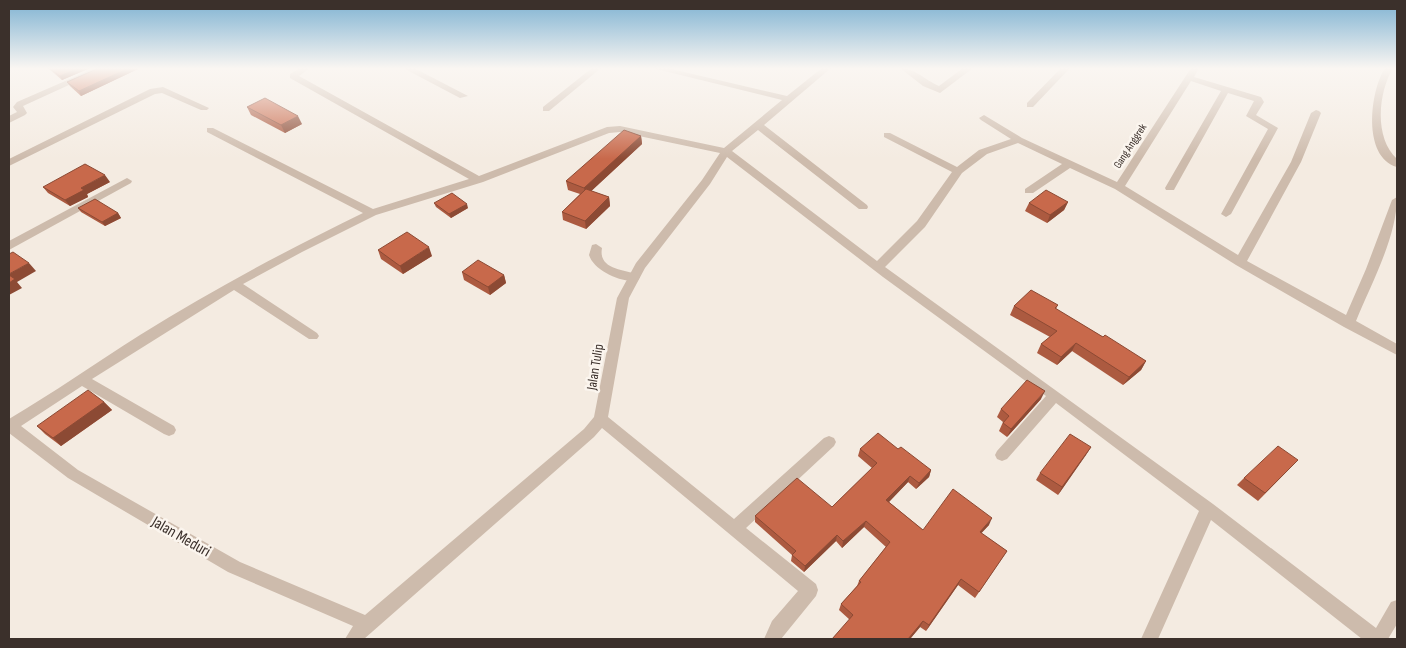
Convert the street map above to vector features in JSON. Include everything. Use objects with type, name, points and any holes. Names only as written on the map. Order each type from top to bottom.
[{"type":"street","points":[[9,120],[21,114],[18,107],[20,104],[33,98]]},
{"type":"street","points":[[9,163],[139,98]]},
{"type":"street","points":[[182,98],[204,108]]},
{"type":"street","points":[[332,98],[479,180]]},
{"type":"street","points":[[546,109],[559,98]]},
{"type":"street","points":[[1030,105],[1037,98]]},
{"type":"street","name":"Gang Anggrek","points":[[1119,187],[1176,98]]},
{"type":"street","points":[[1170,188],[1221,98]]},
{"type":"street","points":[[1226,214],[1274,130],[1251,116],[1259,102],[1256,98]]},
{"type":"street","points":[[1378,98],[1375,119],[1379,141],[1388,157],[1397,164]]},
{"type":"street","name":"Jalan Tulip","points":[[601,419],[623,298],[634,277],[706,182],[726,151],[789,99]]},
{"type":"street","points":[[1240,262],[1296,162],[1316,113]]},
{"type":"street","points":[[984,118],[1019,140],[1119,187],[1240,262],[1397,350]]},
{"type":"street","points":[[758,125],[863,207]]},
{"type":"street","points":[[9,425],[82,380],[144,338],[234,284],[298,249],[372,214],[479,180],[614,128],[726,151],[878,267],[1056,395],[1377,639],[1397,608]]},
{"type":"street","points":[[210,130],[372,214]]},
{"type":"street","points":[[887,134],[958,171]]},
{"type":"street","points":[[878,267],[921,224],[958,171],[982,152],[1019,140]]},
{"type":"street","points":[[1029,192],[1071,164]]},
{"type":"street","points":[[9,246],[127,181]]},
{"type":"street","points":[[1348,324],[1397,200]]},
{"type":"street","points":[[596,248],[594,253],[596,262],[602,267],[634,277]]},
{"type":"street","points":[[234,284],[313,336]]},
{"type":"street","points":[[82,380],[169,430]]},
{"type":"street","points":[[1002,456],[1056,395]]},
{"type":"street","points":[[353,639],[366,624],[589,433],[601,419],[810,590],[778,627],[772,639]]},
{"type":"street","name":"Jalan Meduri","points":[[9,425],[73,474],[234,567],[366,624]]},
{"type":"street","points":[[734,529],[829,442]]},
{"type":"street","points":[[1150,639],[1208,509]]},
{"type":"building","points":[[265,98],[298,116],[281,125],[247,107]]},
{"type":"building","points":[[624,130],[641,136],[584,188],[566,181]]},
{"type":"building","points":[[85,164],[105,175],[81,188],[84,190],[65,200],[43,187]]},
{"type":"building","points":[[586,189],[609,197],[585,221],[562,212]]},
{"type":"building","points":[[1046,190],[1068,202],[1050,215],[1029,203]]},
{"type":"building","points":[[452,193],[467,204],[449,214],[434,203]]},
{"type":"building","points":[[95,199],[118,213],[102,222],[78,208]]},
{"type":"building","points":[[407,232],[429,247],[400,266],[378,250]]},
{"type":"building","points":[[13,252],[29,263],[9,274],[9,254]]},
{"type":"building","points":[[478,260],[504,275],[488,287],[462,272]]},
{"type":"building","points":[[9,275],[15,279],[9,283]]},
{"type":"building","points":[[1031,290],[1058,305],[1055,308],[1103,337],[1105,335],[1146,361],[1129,377],[1076,343],[1061,357],[1041,344],[1057,331],[1014,306]]},
{"type":"building","points":[[1027,380],[1045,391],[1011,429],[1003,423],[1009,416],[1001,409]]},
{"type":"building","points":[[88,390],[104,402],[53,438],[37,426]]},
{"type":"building","points":[[878,433],[898,449],[901,447],[931,470],[919,483],[910,476],[886,500],[923,530],[953,489],[992,518],[980,532],[1007,551],[979,592],[961,579],[929,625],[923,621],[908,639],[832,639],[853,615],[841,604],[861,582],[859,581],[890,542],[866,521],[843,541],[837,535],[805,566],[792,555],[796,551],[755,516],[797,478],[832,507],[877,463],[860,449]]},
{"type":"building","points":[[1070,434],[1091,447],[1062,487],[1040,473]]},
{"type":"building","points":[[1278,446],[1298,460],[1265,493],[1244,478]]}]
